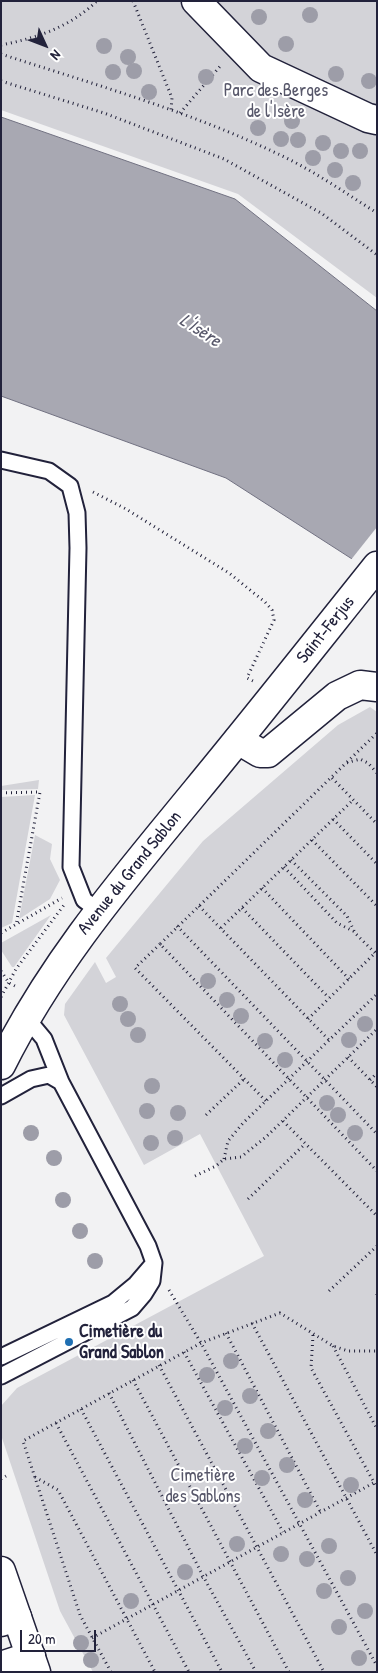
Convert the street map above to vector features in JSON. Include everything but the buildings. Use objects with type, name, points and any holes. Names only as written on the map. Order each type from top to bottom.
[{"type":"street","points":[[196,1],[261,68],[368,118],[377,120]]},
{"type":"street","name":"Saint-Ferjus","points":[[266,688],[377,566]]},
{"type":"street","points":[[238,740],[260,753],[268,753],[337,696],[360,685],[377,687]]},
{"type":"street","name":"Avenue du Grand Sablon","points":[[1,1065],[23,1021],[65,955],[238,740],[266,688]]},
{"type":"street","points":[[1,1571],[9,1619],[33,1664],[1,1666]]},
{"type":"lane","points":[[1,460],[49,470],[70,486],[77,513],[78,548],[71,867],[84,900],[99,911]]},
{"type":"lane","points":[[1,1376],[132,1308],[152,1281],[154,1263],[141,1233],[61,1082],[44,1038],[34,1027],[23,1021]]},
{"type":"lane","points":[[1,1096],[31,1079],[49,1075],[61,1082]]},
{"type":"lane","points":[[1,1357],[113,1302],[136,1284],[154,1263]]},
{"type":"path","points":[[1,45],[58,29],[73,22],[97,1]]},
{"type":"path","points":[[133,1],[172,98],[171,110]]},
{"type":"path","points":[[1,54],[180,113],[277,153],[377,213]]},
{"type":"path","points":[[180,113],[223,62]]},
{"type":"path","points":[[1,81],[104,113],[224,158],[321,213],[377,255]]},
{"type":"path","points":[[70,486],[98,494],[126,509],[229,573],[265,602],[272,610],[274,620],[247,678],[266,688]]},
{"type":"path","points":[[266,1101],[135,968],[377,733]]},
{"type":"path","points":[[346,763],[360,759],[368,763],[377,773]]},
{"type":"path","points":[[332,778],[377,824]]},
{"type":"path","points":[[1,793],[40,792],[16,925]]},
{"type":"path","points":[[221,928],[353,800]]},
{"type":"path","points":[[333,819],[377,864]]},
{"type":"path","points":[[312,840],[377,906]]},
{"type":"path","points":[[291,860],[347,916],[355,933]]},
{"type":"path","points":[[284,867],[337,923],[355,933],[376,952],[308,1018]]},
{"type":"path","points":[[1,933],[79,888]]},
{"type":"path","points":[[1,996],[16,969],[52,919],[79,888]]},
{"type":"path","points":[[262,888],[349,979]]},
{"type":"path","points":[[199,906],[329,1040]]},
{"type":"path","points":[[242,908],[329,998]]},
{"type":"path","points":[[177,926],[377,1134]]},
{"type":"path","points":[[160,944],[377,1171]]},
{"type":"path","points":[[224,1160],[228,1141],[266,1101],[377,994]]},
{"type":"path","points":[[196,1176],[224,1160],[241,1157],[282,1121],[377,1029]]},
{"type":"path","points":[[348,1058],[377,1087]]},
{"type":"path","points":[[370,1080],[377,1073]]},
{"type":"path","points":[[206,1115],[244,1079]]},
{"type":"path","points":[[282,1121],[377,1216]]},
{"type":"path","points":[[248,1199],[306,1144]]},
{"type":"path","points":[[329,1292],[377,1246]]},
{"type":"path","points":[[154,1263],[201,1343],[377,1666]]},
{"type":"path","points":[[111,1672],[80,1615],[23,1441],[201,1343],[280,1313],[333,1346],[348,1351],[377,1351]]},
{"type":"path","points":[[252,1323],[377,1555]]},
{"type":"path","points":[[226,1333],[320,1511]]},
{"type":"path","points":[[313,1335],[311,1368],[377,1488]]},
{"type":"path","points":[[333,1346],[377,1429]]},
{"type":"path","points":[[184,1352],[283,1532]]},
{"type":"path","points":[[160,1366],[324,1672]]},
{"type":"path","points":[[132,1380],[289,1672]]},
{"type":"path","points":[[109,1393],[203,1576],[256,1672]]},
{"type":"path","points":[[81,1409],[222,1672]]},
{"type":"path","points":[[56,1423],[189,1672]]},
{"type":"path","points":[[1,1479],[6,1476]]},
{"type":"path","points":[[35,1477],[58,1490],[155,1672]]},
{"type":"path","points":[[92,1638],[375,1482]]},
{"type":"green space","name":"Parc des Berges de l'Isère","points":[[1,1],[377,1],[377,298],[238,194],[1,110]]},
{"type":"green space","name":"Cimetière des Sablons","points":[[370,707],[377,712],[377,1672],[93,1672],[60,1611],[1,1435],[1,1406],[17,1388],[264,1256],[200,1134],[144,1165],[64,1015],[65,1004],[95,962],[106,983],[116,977],[106,958],[203,841],[338,725]]},
{"type":"green space","points":[[39,780],[38,789],[1,790],[1,786]]},
{"type":"green space","points":[[35,795],[12,923],[1,928],[1,797]]},
{"type":"green space","points":[[35,835],[52,844],[50,859],[60,880],[50,899],[19,919]]},
{"type":"green space","points":[[51,915],[14,967],[12,967],[1,950],[1,943]]},
{"type":"water","name":"L'Isère","points":[[1,117],[235,199],[377,311],[377,575],[226,478],[1,396]]},
{"type":"pier","points":[[377,527],[377,578],[350,561]]},
{"type":"place","name":"Cimetière du Grand Sablon","points":[[69,1342]]}]
